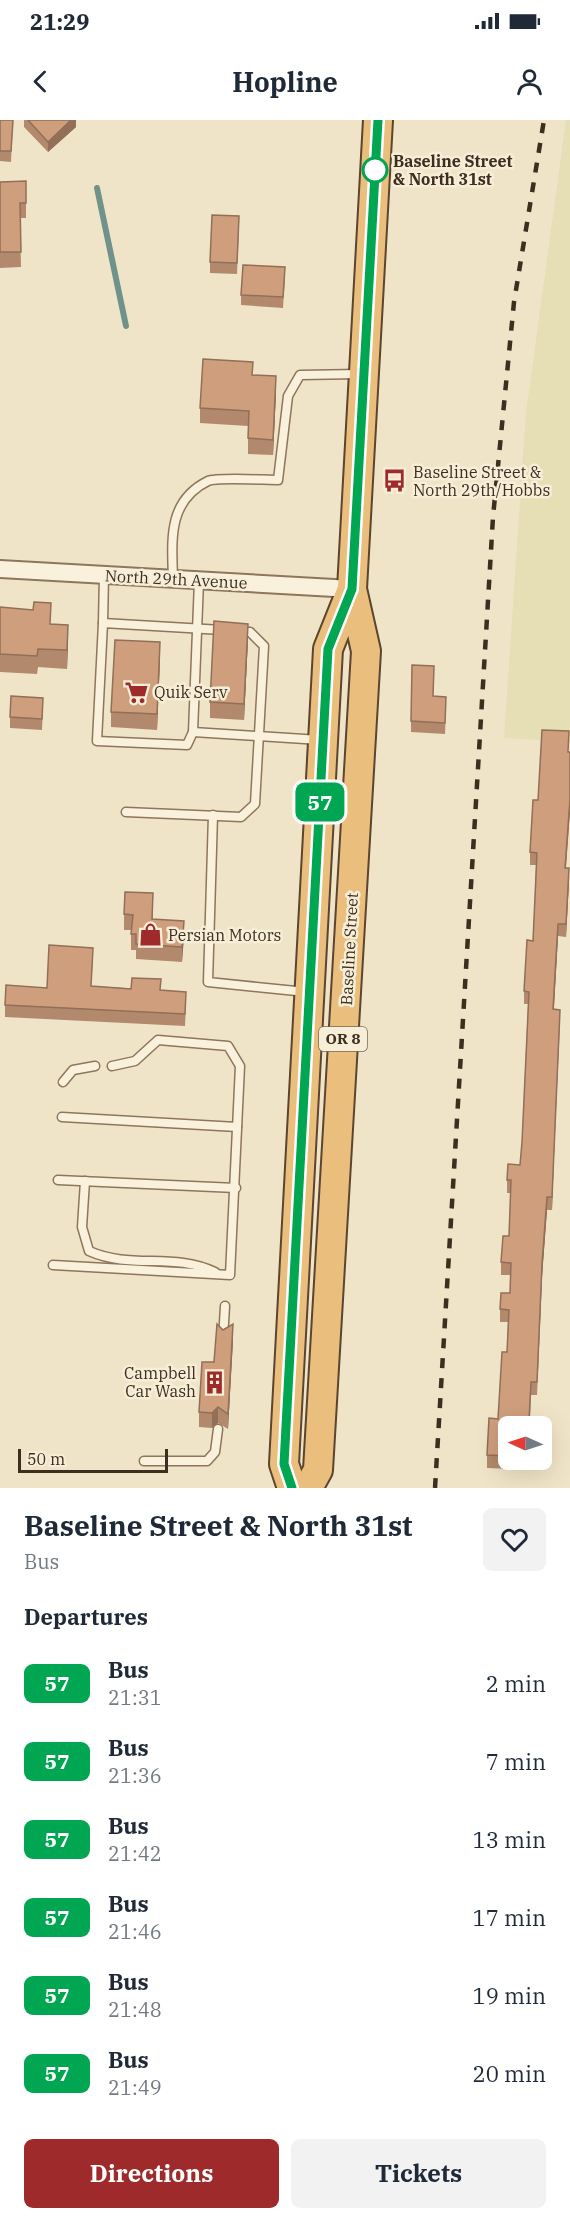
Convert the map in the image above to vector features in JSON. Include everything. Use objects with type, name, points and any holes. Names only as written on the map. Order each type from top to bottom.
[{"type":"highway","name":"Baseline Street","points":[[308,1488],[318,1470],[366,651],[352,589],[378,120]]},
{"type":"highway","name":"Baseline Street","points":[[292,1488],[284,1464],[328,649],[352,589]]},
{"type":"street","name":"North 29th Avenue","points":[[0,569],[352,589]]},
{"type":"lane","points":[[173,579],[172,527],[182,502],[209,480],[278,480],[288,396],[300,375],[363,374]]},
{"type":"lane","points":[[104,575],[97,741],[187,745],[193,732],[199,581]]},
{"type":"lane","points":[[103,623],[250,632],[264,646],[255,804],[241,817],[126,812]]},
{"type":"lane","points":[[193,732],[323,740]]},
{"type":"lane","points":[[213,815],[208,982],[310,992]]},
{"type":"lane","points":[[53,1265],[230,1275],[236,1188],[240,1066],[228,1046],[158,1040],[135,1061],[112,1066]]},
{"type":"lane","points":[[63,1082],[73,1070],[95,1066]]},
{"type":"lane","points":[[62,1117],[237,1127]]},
{"type":"lane","points":[[58,1180],[236,1188]]},
{"type":"lane","points":[[85,1181],[82,1227],[89,1251],[110,1260],[195,1262],[220,1275]]},
{"type":"lane","points":[[223,1339],[225,1306]]},
{"type":"lane","points":[[144,1461],[207,1461],[215,1452],[218,1429]]},
{"type":"shaded area","points":[[566,120],[570,120],[570,742],[504,738],[526,413]]},
{"type":"building","points":[[0,120],[13,120],[11,151],[0,151]]},
{"type":"building","points":[[28,120],[71,120],[48,142]]},
{"type":"building","points":[[26,181],[26,203],[20,203],[21,252],[0,252],[0,182]]},
{"type":"building","points":[[212,215],[239,216],[237,263],[210,262]]},
{"type":"building","points":[[243,265],[285,267],[283,297],[241,295]]},
{"type":"building","points":[[203,359],[253,362],[252,375],[276,376],[273,440],[248,438],[249,411],[200,408]]},
{"type":"building","points":[[34,602],[51,603],[50,624],[68,625],[67,650],[38,649],[37,656],[0,654],[0,607],[33,610]]},
{"type":"building","points":[[214,621],[248,624],[244,704],[210,702]]},
{"type":"building","name":"Quik Serv","points":[[115,640],[160,642],[157,714],[111,712]]},
{"type":"building","points":[[412,665],[434,666],[433,696],[446,697],[445,723],[411,721]]},
{"type":"building","points":[[11,696],[43,698],[42,719],[10,717]]},
{"type":"building","points":[[542,730],[569,731],[570,799],[565,868],[569,868],[566,924],[558,924],[553,1009],[560,1010],[552,1197],[547,1197],[537,1382],[531,1382],[529,1416],[498,1416],[502,1352],[507,1352],[509,1310],[500,1309],[501,1293],[510,1293],[511,1263],[501,1262],[503,1236],[509,1236],[511,1180],[507,1180],[508,1164],[520,1165],[522,1142],[529,992],[524,991],[527,940],[533,941],[537,853],[530,852],[533,800],[538,800]]},
{"type":"building","points":[[125,892],[153,893],[152,919],[184,921],[182,947],[136,944],[136,934],[131,934],[133,915],[124,914]]},
{"type":"building","points":[[49,945],[93,948],[91,986],[131,989],[132,978],[161,979],[160,990],[186,992],[185,1014],[5,1005],[6,985],[47,988]]},
{"type":"building","name":"Campbell Car Wash","points":[[217,1324],[223,1330],[233,1324],[228,1414],[218,1407],[212,1413],[199,1412],[202,1362],[214,1362]]},
{"type":"building","points":[[489,1418],[498,1419],[498,1456],[487,1455]]},
{"type":"waterway","points":[[97,188],[126,326]]},
{"type":"railway","points":[[435,1488],[493,517],[514,302],[544,120]]},
{"type":"bus line","name":"57","points":[[292,1488],[284,1464],[328,649],[352,589],[378,120]]},
{"type":"place","name":"Baseline Street & North 31st","points":[[375,170]]},
{"type":"place","name":"Baseline Street & North 29th/Hobbs","points":[[395,481]]},
{"type":"place","name":"Quik Serv","points":[[136,692]]},
{"type":"place","name":"Persian Motors","points":[[150,935]]},
{"type":"place","name":"Campbell Car Wash","points":[[214,1382]]}]
